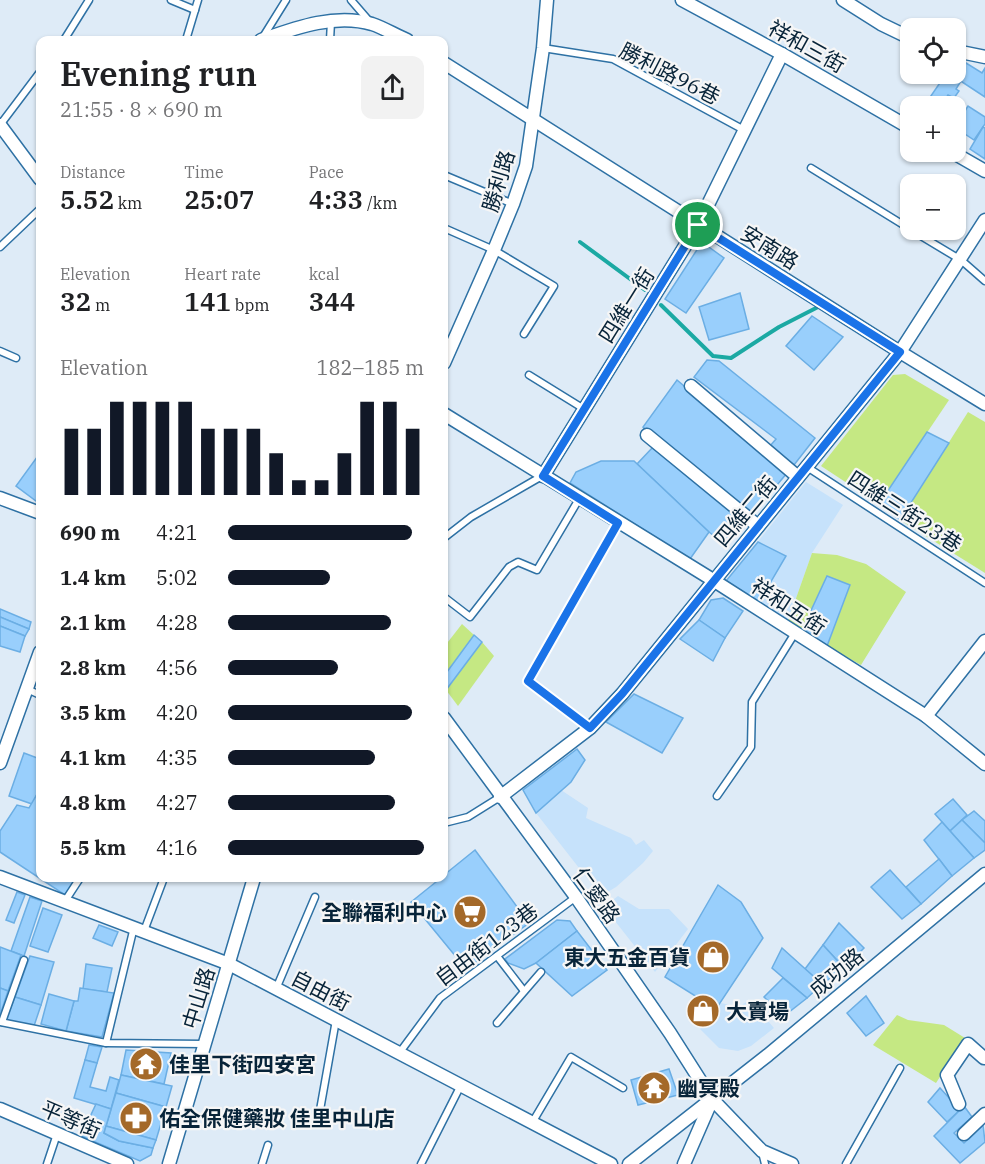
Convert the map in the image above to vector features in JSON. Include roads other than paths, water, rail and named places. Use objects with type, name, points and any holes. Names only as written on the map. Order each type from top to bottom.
[{"type":"street","name":"勝利路","points":[[448,354],[494,250],[526,166],[543,48],[547,0]]},
{"type":"street","name":"祥和三街","points":[[682,0],[782,54],[900,122]]},
{"type":"street","points":[[843,0],[900,33]]},
{"type":"street","points":[[273,36],[305,25],[354,21],[373,24],[398,36]]},
{"type":"street","points":[[966,53],[985,57]]},
{"type":"street","name":"四維一街","points":[[543,476],[698,225],[782,54]]},
{"type":"street","name":"安南路","points":[[448,66],[985,404]]},
{"type":"street","points":[[0,125],[36,174]]},
{"type":"street","points":[[966,160],[985,171]]},
{"type":"street","name":"四維二街","points":[[500,797],[590,728],[622,694],[900,352],[985,220]]},
{"type":"street","points":[[691,386],[798,477]]},
{"type":"street","name":"祥和五街","points":[[448,417],[713,580],[926,716],[985,764]]},
{"type":"street","points":[[647,435],[758,526]]},
{"type":"street","points":[[0,498],[36,512]]},
{"type":"street","points":[[926,716],[983,648]]},
{"type":"street","points":[[0,763],[36,663]]},
{"type":"street","name":"仁愛路","points":[[448,724],[576,897],[670,1033],[711,1100],[762,1151]]},
{"type":"street","name":"成功路","points":[[629,1164],[768,1055],[985,874]]},
{"type":"street","name":"自由街","points":[[0,878],[229,964],[611,1164]]},
{"type":"street","name":"中山路","points":[[169,1164],[253,882]]},
{"type":"street","points":[[959,1104],[947,1075],[968,1044],[985,1058]]},
{"type":"street","points":[[684,1164],[711,1100]]},
{"type":"street","name":"平等街","points":[[0,1109],[127,1164]]},
{"type":"street","points":[[964,1134],[985,1114]]},
{"type":"street","points":[[762,1151],[792,1164]]},
{"type":"lane","points":[[66,36],[89,0]]},
{"type":"lane","points":[[171,0],[195,10]]},
{"type":"lane","points":[[187,36],[198,0]]},
{"type":"lane","points":[[264,36],[286,0]]},
{"type":"lane","points":[[351,0],[373,24]]},
{"type":"lane","points":[[330,36],[331,22]]},
{"type":"lane","name":"勝利路96巷","points":[[543,48],[612,60],[745,130]]},
{"type":"lane","points":[[0,125],[36,77]]},
{"type":"lane","points":[[811,168],[900,222]]},
{"type":"lane","points":[[448,177],[513,204]]},
{"type":"lane","points":[[0,247],[36,214]]},
{"type":"lane","points":[[448,230],[494,250],[554,286],[524,334]]},
{"type":"lane","points":[[929,240],[961,260],[985,282]]},
{"type":"lane","points":[[0,351],[15,358]]},
{"type":"lane","points":[[529,375],[584,410]]},
{"type":"lane","name":"四維三街23巷","points":[[807,466],[985,584]]},
{"type":"lane","points":[[448,535],[471,517],[543,476]]},
{"type":"lane","points":[[448,600],[470,617],[509,567],[518,562],[537,570],[579,499]]},
{"type":"lane","points":[[590,728],[528,681],[618,523]]},
{"type":"lane","points":[[717,796],[751,747],[752,702],[795,633]]},
{"type":"lane","points":[[27,689],[36,693]]},
{"type":"lane","points":[[448,822],[468,817],[500,797]]},
{"type":"lane","points":[[65,902],[78,882]]},
{"type":"lane","points":[[106,1043],[139,929],[162,882]]},
{"type":"lane","points":[[276,989],[315,897]]},
{"type":"lane","name":"自由街123巷","points":[[400,1052],[440,998],[576,897]]},
{"type":"lane","points":[[497,956],[524,991]]},
{"type":"lane","points":[[24,960],[1,1022],[106,1043],[205,1044]]},
{"type":"lane","points":[[497,1023],[541,972]]},
{"type":"lane","points":[[320,1110],[336,1020]]},
{"type":"lane","points":[[532,1123],[571,1057],[623,1088]]},
{"type":"lane","points":[[846,1164],[900,1068]]},
{"type":"lane","points":[[422,1164],[461,1085]]},
{"type":"lane","points":[[47,1164],[57,1134]]},
{"type":"lane","points":[[262,1164],[268,1145]]},
{"type":"lane","points":[[762,1151],[765,1164]]},
{"type":"waterway","points":[[580,242],[645,290]]},
{"type":"waterway","points":[[661,305],[713,356],[731,358],[779,327],[818,307]]},
{"type":"place","name":"全聯福利中心","points":[[470,912]]},
{"type":"place","name":"東大五金百貨","points":[[713,957]]},
{"type":"place","name":"大賣場","points":[[703,1011]]},
{"type":"place","name":"佳里下街四安宮","points":[[146,1064]]},
{"type":"place","name":"幽冥殿","points":[[654,1088]]},
{"type":"place","name":"佑全保健藥妝 佳里中山店","points":[[136,1118]]}]
